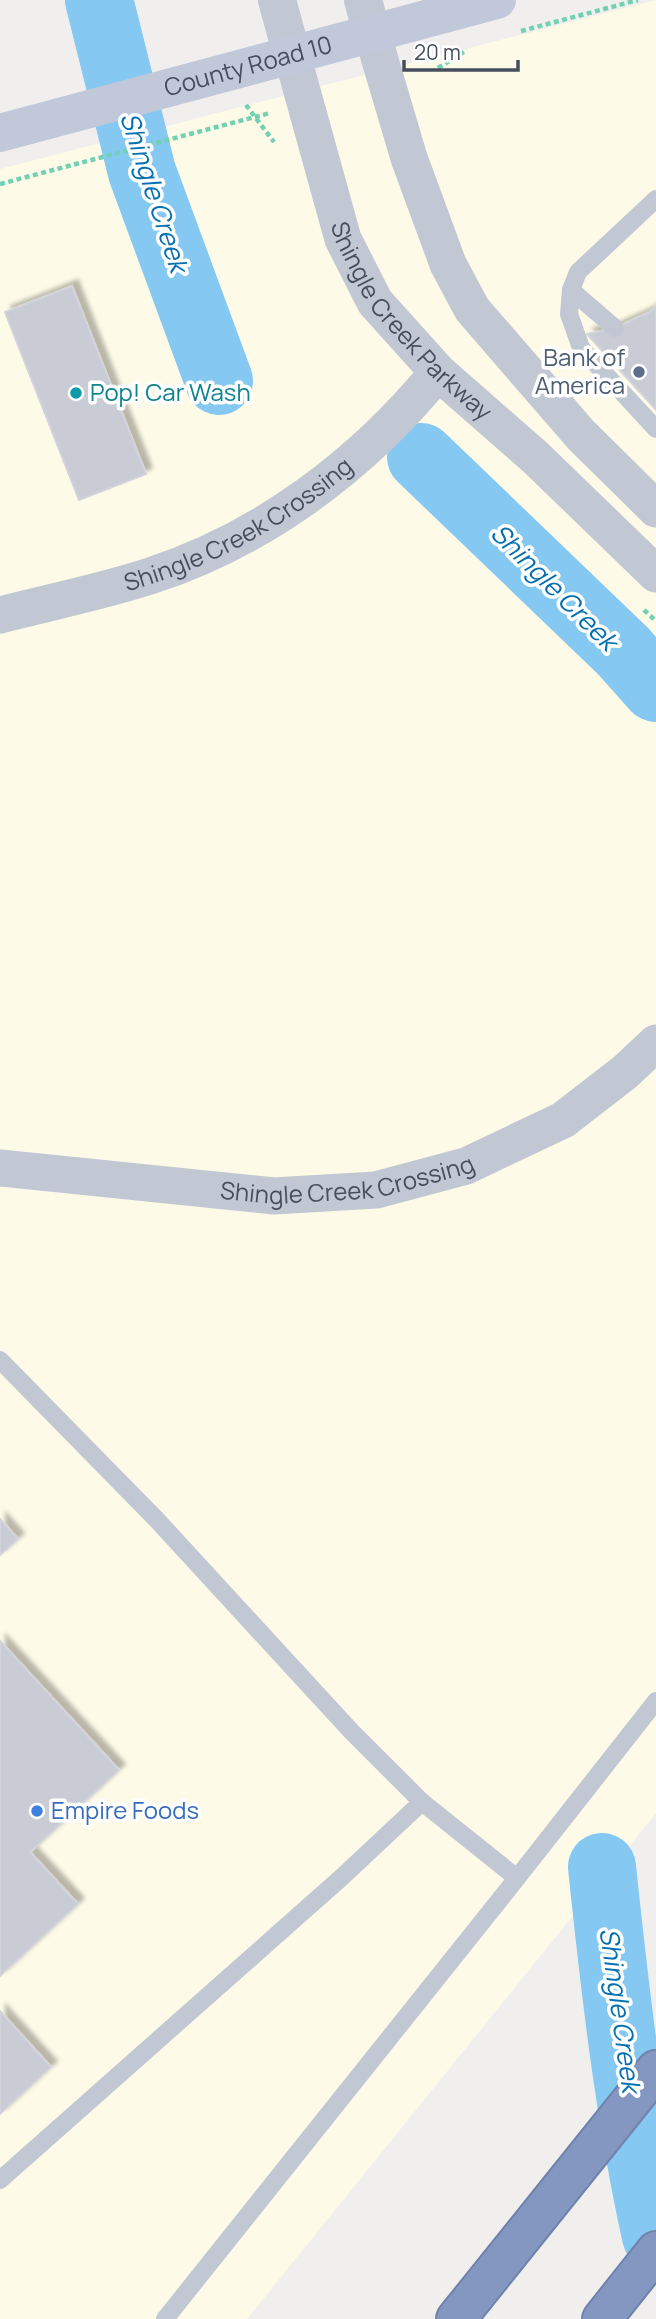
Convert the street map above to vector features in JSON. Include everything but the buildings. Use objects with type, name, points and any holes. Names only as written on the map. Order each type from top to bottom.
[{"type":"highway","points":[[456,2319],[656,2070]]},
{"type":"highway","points":[[602,2319],[656,2251]]},
{"type":"main road","name":"County Road 10","points":[[0,133],[292,55],[368,17],[503,17]]},
{"type":"street","name":"Shingle Creek Parkway","points":[[277,0],[343,239],[375,302],[438,372],[535,457],[656,574]]},
{"type":"street","points":[[368,17],[409,158],[447,264],[472,309],[581,435],[656,509]]},
{"type":"street","name":"Shingle Creek Crossing","points":[[0,615],[150,576],[244,536],[296,504],[339,471],[378,438],[438,372]]},
{"type":"street","name":"Shingle Creek Crossing","points":[[0,1168],[274,1196],[376,1191],[466,1166],[563,1120],[625,1072],[656,1043]]},
{"type":"lane","points":[[656,199],[578,272],[571,290],[569,314],[581,348],[656,429]]},
{"type":"lane","points":[[571,290],[615,328]]},
{"type":"lane","points":[[0,1360],[157,1520],[351,1731],[422,1802],[517,1878]]},
{"type":"lane","points":[[165,2319],[656,1701]]},
{"type":"lane","points":[[0,2180],[342,1877],[422,1802]]},
{"type":"path","points":[[503,17],[638,0]]},
{"type":"path","points":[[438,68],[471,48]]},
{"type":"path","points":[[0,184],[255,116]]},
{"type":"shaded area","points":[[656,0],[656,1813],[247,2319],[0,2319],[0,169]]},
{"type":"waterway","name":"Shingle Creek","points":[[99,0],[142,172],[219,381]]},
{"type":"waterway","name":"Shingle Creek","points":[[421,457],[623,651],[656,688]]},
{"type":"waterway","name":"Shingle Creek","points":[[602,1867],[630,2098],[656,2236]]},
{"type":"place","name":"Bank of America","points":[[639,372]]},
{"type":"place","name":"Pop! Car Wash","points":[[76,393]]},
{"type":"place","name":"Empire Foods","points":[[37,1811]]}]
